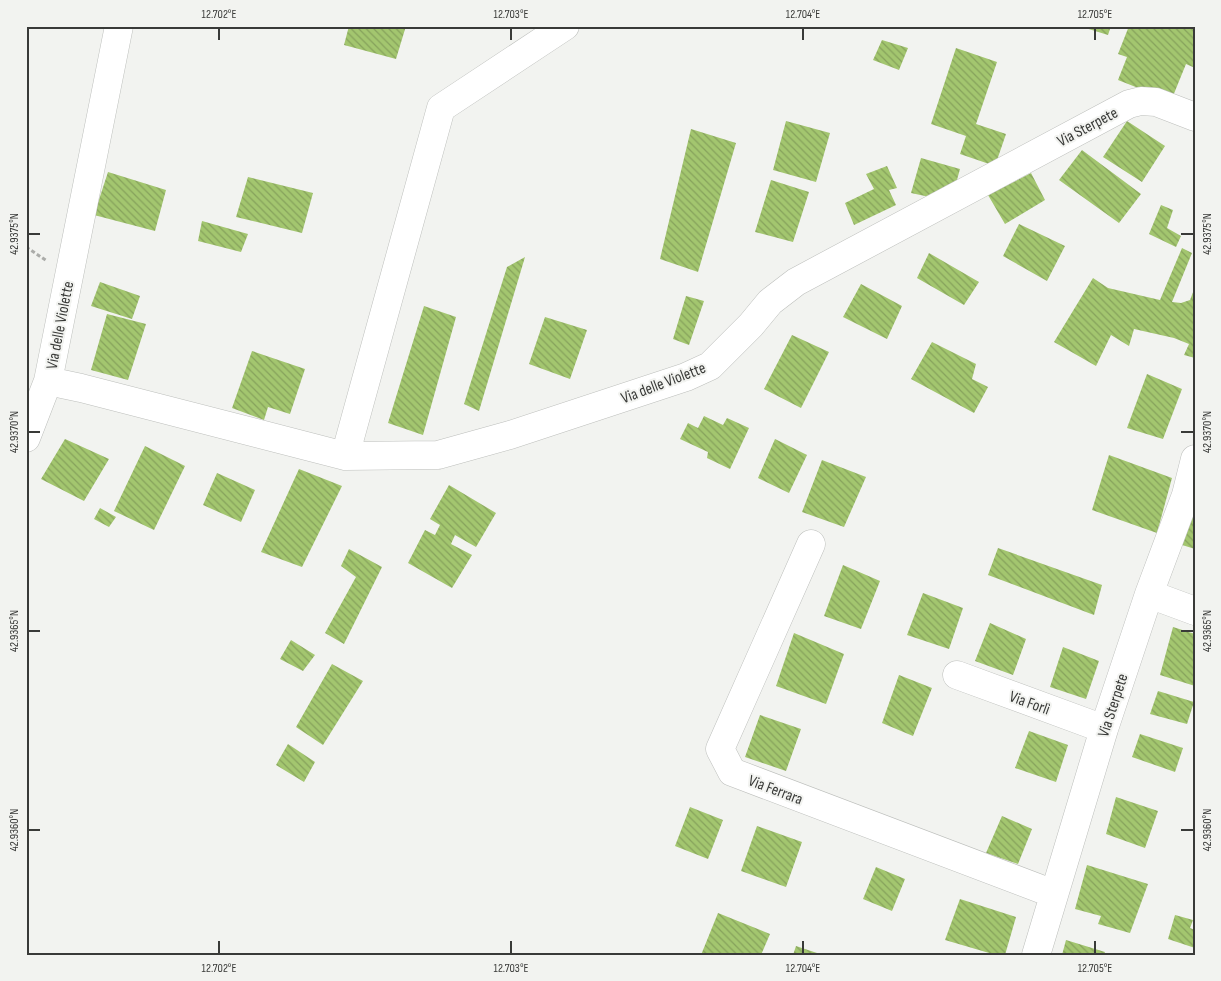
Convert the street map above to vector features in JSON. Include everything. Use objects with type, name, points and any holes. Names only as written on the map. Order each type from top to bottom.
[{"type":"street","name":"Via delle Violette","points":[[119,26],[48,381],[345,456],[438,454],[510,436],[686,377],[710,366],[770,302],[796,282],[989,179]]},
{"type":"street","points":[[345,456],[441,108],[565,26]]},
{"type":"street","name":"Via Sterpete","points":[[989,179],[1129,104],[1141,100],[1156,102],[1193,113]]},
{"type":"street","points":[[26,438],[48,381]]},
{"type":"street","name":"Via Sterpete","points":[[1036,955],[1104,729],[1149,594],[1186,495],[1195,459]]},
{"type":"street","name":"Via Ferrara","points":[[811,544],[720,749],[732,772],[1054,894]]},
{"type":"street","points":[[1149,594],[1195,611]]},
{"type":"street","name":"Via Forlì","points":[[957,676],[1104,729]]},
{"type":"building","points":[[349,26],[406,26],[396,59],[344,45]]},
{"type":"building","points":[[1079,26],[1111,26],[1108,35]]},
{"type":"building","points":[[1129,26],[1195,26],[1195,68],[1186,64],[1171,101],[1118,80],[1127,57],[1118,54]]},
{"type":"building","points":[[882,40],[908,48],[899,70],[873,60]]},
{"type":"building","points":[[956,48],[997,62],[976,124],[1006,134],[995,166],[960,154],[966,136],[931,124]]},
{"type":"building","points":[[786,121],[830,133],[816,182],[773,170]]},
{"type":"building","points":[[1127,121],[1165,146],[1142,182],[1103,157]]},
{"type":"building","points":[[691,129],[736,143],[698,272],[660,259]]},
{"type":"building","points":[[1082,150],[1141,194],[1119,223],[1059,180]]},
{"type":"building","points":[[921,158],[960,169],[955,187],[939,199],[911,193]]},
{"type":"building","points":[[887,166],[897,188],[889,190],[896,205],[854,225],[845,203],[874,189],[866,174]]},
{"type":"building","points":[[108,172],[166,190],[155,231],[94,215]]},
{"type":"building","points":[[1031,173],[1045,200],[1005,224],[988,195]]},
{"type":"building","points":[[248,177],[313,193],[302,233],[236,217]]},
{"type":"building","points":[[771,180],[809,192],[793,242],[755,232]]},
{"type":"building","points":[[1161,205],[1173,210],[1167,228],[1181,236],[1176,247],[1149,234]]},
{"type":"building","points":[[202,221],[248,234],[241,252],[198,241]]},
{"type":"building","points":[[1019,224],[1065,246],[1047,281],[1003,256]]},
{"type":"building","points":[[1182,248],[1192,253],[1172,302],[1181,303],[1190,300],[1195,287],[1195,358],[1184,355],[1189,344],[1174,338],[1134,329],[1129,346],[1111,335],[1096,366],[1054,342],[1093,278],[1108,288],[1160,300]]},
{"type":"building","points":[[929,253],[979,282],[964,305],[917,278]]},
{"type":"building","points":[[525,257],[479,411],[464,404],[507,267]]},
{"type":"building","points":[[100,282],[140,296],[132,319],[91,306]]},
{"type":"building","points":[[861,284],[902,306],[887,339],[843,317]]},
{"type":"building","points":[[686,296],[704,301],[689,345],[673,339]]},
{"type":"building","points":[[424,306],[456,317],[423,435],[388,423]]},
{"type":"building","points":[[107,314],[146,324],[128,380],[91,370]]},
{"type":"building","points":[[545,317],[587,330],[570,379],[529,364]]},
{"type":"building","points":[[792,335],[829,352],[801,408],[764,389]]},
{"type":"building","points":[[932,342],[976,364],[972,379],[988,387],[974,413],[911,379]]},
{"type":"building","points":[[252,351],[305,369],[290,414],[268,407],[264,420],[232,408]]},
{"type":"building","points":[[1147,374],[1182,389],[1163,439],[1127,428]]},
{"type":"building","points":[[704,416],[723,425],[727,418],[749,428],[730,469],[707,458],[708,452],[680,439],[688,423],[698,428]]},
{"type":"building","points":[[65,439],[109,459],[84,501],[41,479]]},
{"type":"building","points":[[775,439],[807,455],[789,493],[758,478]]},
{"type":"building","points":[[145,446],[185,466],[154,530],[114,511]]},
{"type":"building","points":[[1109,455],[1172,478],[1157,533],[1092,510]]},
{"type":"building","points":[[822,460],[866,477],[844,527],[802,512]]},
{"type":"building","points":[[299,469],[342,486],[302,567],[261,552]]},
{"type":"building","points":[[217,473],[255,490],[241,522],[203,505]]},
{"type":"building","points":[[449,485],[496,513],[476,547],[455,535],[451,544],[472,555],[452,588],[408,563],[425,530],[435,535],[440,525],[430,519]]},
{"type":"building","points":[[1195,485],[1195,549],[1179,544]]},
{"type":"building","points":[[100,508],[116,517],[109,527],[94,519]]},
{"type":"building","points":[[998,548],[1102,585],[1094,615],[988,575]]},
{"type":"building","points":[[349,549],[382,567],[344,644],[325,633],[356,577],[341,566]]},
{"type":"building","points":[[843,565],[880,581],[861,629],[824,616]]},
{"type":"building","points":[[923,593],[963,608],[949,649],[907,635]]},
{"type":"building","points":[[990,623],[1026,639],[1013,675],[975,661]]},
{"type":"building","points":[[1173,627],[1195,634],[1195,686],[1160,675]]},
{"type":"building","points":[[794,633],[844,654],[826,704],[776,686]]},
{"type":"building","points":[[291,640],[315,655],[303,671],[280,659]]},
{"type":"building","points":[[1063,647],[1099,661],[1086,699],[1050,687]]},
{"type":"building","points":[[332,664],[363,681],[323,745],[296,727]]},
{"type":"building","points":[[899,675],[932,688],[913,736],[882,723]]},
{"type":"building","points":[[1158,691],[1194,702],[1187,724],[1150,714]]},
{"type":"building","points":[[760,715],[801,729],[786,771],[745,757]]},
{"type":"building","points":[[1029,731],[1068,745],[1056,782],[1015,768]]},
{"type":"building","points":[[1140,734],[1183,748],[1175,772],[1132,757]]},
{"type":"building","points":[[288,744],[315,762],[304,782],[276,765]]},
{"type":"building","points":[[1116,797],[1158,811],[1145,848],[1106,834]]},
{"type":"building","points":[[690,807],[723,820],[708,859],[675,846]]},
{"type":"building","points":[[1002,816],[1032,829],[1018,864],[986,853]]},
{"type":"building","points":[[757,826],[802,842],[786,887],[741,871]]},
{"type":"building","points":[[1087,865],[1148,884],[1130,933],[1098,924],[1101,916],[1075,909]]},
{"type":"building","points":[[876,867],[905,879],[892,911],[863,899]]},
{"type":"building","points":[[960,899],[1016,917],[1005,955],[996,955],[945,940]]},
{"type":"building","points":[[718,913],[770,934],[761,955],[701,955]]},
{"type":"building","points":[[1175,915],[1193,920],[1190,928],[1195,930],[1195,948],[1168,939]]},
{"type":"building","points":[[1066,940],[1105,952],[1104,955],[1062,955]]},
{"type":"building","points":[[796,946],[820,954],[820,955],[793,955]]}]
